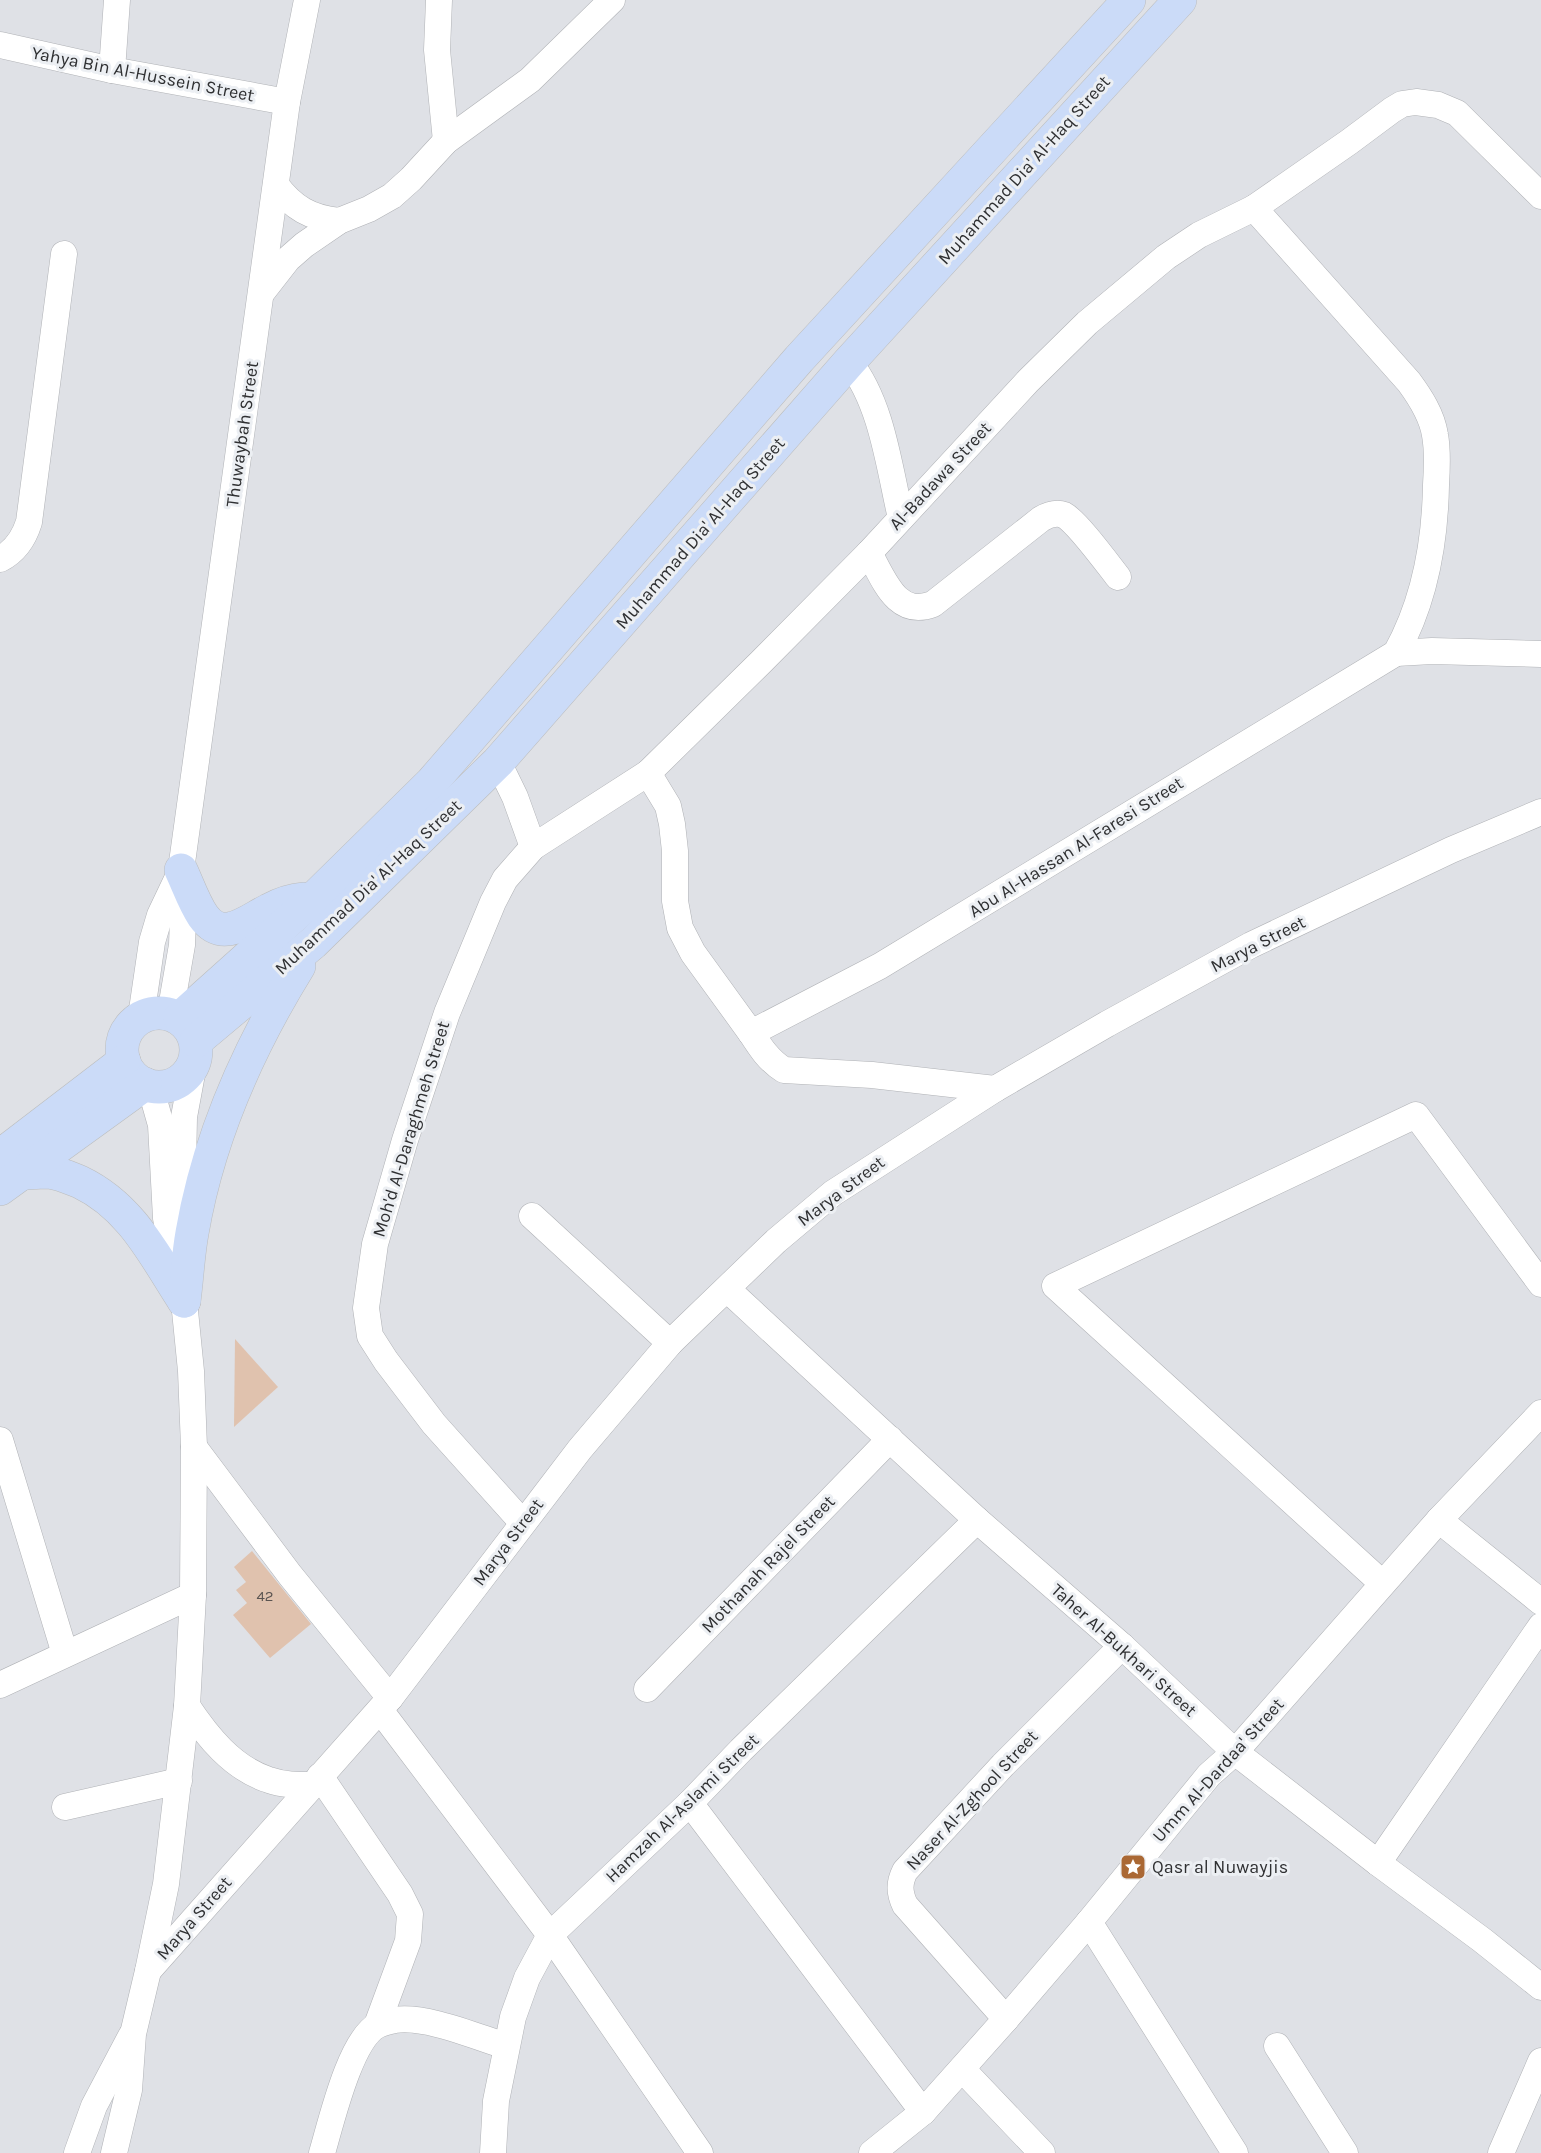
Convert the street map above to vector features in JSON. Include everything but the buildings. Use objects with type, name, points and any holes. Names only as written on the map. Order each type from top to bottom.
[{"type":"main road","name":"Muhammad Dia' Al-Haq Street","points":[[176,1030],[432,782],[800,358],[1130,0]]},
{"type":"main road","name":"Muhammad Dia' Al-Haq Street","points":[[176,1030],[313,943],[498,762],[849,362],[1180,0]]},
{"type":"main road","points":[[181,870],[201,914],[213,925],[221,928],[239,927],[272,908],[315,897]]},
{"type":"main road","points":[[184,1301],[192,1232],[207,1171],[227,1111],[256,1043],[280,997],[313,943]]},
{"type":"main road","points":[[133,1023],[176,1030],[189,1073],[181,1080],[164,1087],[139,1077],[123,1041],[133,1023]]},
{"type":"main road","points":[[6,1168],[139,1077]]},
{"type":"main road","points":[[6,1168],[51,1172],[91,1188],[109,1200],[139,1231],[184,1301]]},
{"type":"street","points":[[112,70],[117,0]]},
{"type":"street","name":"Thuwaybah Street","points":[[176,1253],[182,1231],[184,1117],[176,1030],[152,942],[170,892],[181,870],[287,102],[307,0]]},
{"type":"street","points":[[439,0],[437,50],[446,141]]},
{"type":"street","points":[[261,293],[296,252],[339,221],[369,209],[392,196],[446,141],[530,80],[612,0]]},
{"type":"street","name":"Yahya Bin Al-Hussein Street","points":[[0,45],[112,70],[287,102]]},
{"type":"street","name":"Al-Badawa Street","points":[[648,773],[869,553],[1028,381],[1120,294],[1166,257],[1199,235],[1254,208],[1392,110],[1402,104],[1416,102],[1438,105],[1457,113],[1541,196]]},
{"type":"street","points":[[276,185],[285,198],[303,211],[324,219],[339,221]]},
{"type":"street","name":"Abu Al-Hassan Al-Faresi Street","points":[[751,1033],[880,966],[1396,652],[1408,632],[1418,606],[1435,531],[1437,460],[1435,433],[1423,402],[1409,382],[1254,208]]},
{"type":"street","points":[[0,559],[14,550],[21,542],[30,522],[64,254]]},
{"type":"street","points":[[849,362],[868,390],[874,406],[901,518]]},
{"type":"street","points":[[869,553],[899,602],[910,607],[922,608],[933,604],[1041,519],[1052,514],[1063,515],[1073,523],[1118,577]]},
{"type":"street","points":[[1396,652],[1541,654]]},
{"type":"street","points":[[498,762],[515,796],[533,847],[648,773],[668,806],[672,824],[675,851],[675,902],[680,928],[693,953],[765,1054],[776,1065],[784,1070],[872,1076],[995,1089]]},
{"type":"street","name":"Marya Street","points":[[148,1971],[385,1704],[522,1522],[580,1449],[670,1343],[776,1241],[833,1193],[995,1089],[1251,945],[1451,850],[1541,812]]},
{"type":"street","name":"Moh'd Al-Daraghmeh Street","points":[[522,1522],[434,1424],[386,1361],[370,1336],[366,1308],[375,1244],[405,1140],[447,1013],[493,902],[506,879],[533,847]]},
{"type":"street","points":[[114,2153],[129,2090],[133,2034],[166,1884],[187,1706],[193,1595],[194,1447],[191,1371],[184,1301],[176,1253],[166,1218],[161,1125],[139,1077]]},
{"type":"street","points":[[1382,1583],[1055,1286],[1416,1115],[1541,1284]]},
{"type":"street","points":[[532,1216],[670,1343]]},
{"type":"street","name":"Taher Al-Bukhari Street","points":[[727,1289],[977,1520],[1122,1646],[1235,1752],[1541,1987]]},
{"type":"street","name":"Umm Al-Dardaa' Street","points":[[872,2153],[923,2112],[962,2069],[1089,1922],[1177,1811],[1209,1775],[1235,1752],[1438,1520],[1541,1413]]},
{"type":"street","name":"Mothanah Rajel Street","points":[[647,1689],[890,1439]]},
{"type":"street","points":[[0,1440],[65,1654]]},
{"type":"street","points":[[194,1447],[385,1704],[550,1935],[700,2153]]},
{"type":"street","name":"Hamzah Al-Aslami Street","points":[[493,2153],[496,2101],[513,2017],[527,1978],[550,1935],[690,1803],[741,1750],[977,1520]]},
{"type":"street","points":[[1438,1520],[1541,1602]]},
{"type":"street","points":[[0,1685],[193,1595]]},
{"type":"street","points":[[1378,1863],[1541,1626]]},
{"type":"street","name":"Naser Al-Zghool Street","points":[[1006,2019],[905,1905],[900,1891],[900,1881],[905,1871],[1003,1765],[1122,1646]]},
{"type":"street","points":[[187,1706],[207,1736],[235,1762],[270,1780],[316,1780],[400,1894],[410,1914],[408,1941],[376,2025],[350,2063],[322,2153]]},
{"type":"street","points":[[65,1808],[179,1781]]},
{"type":"street","points":[[690,1803],[923,2112]]},
{"type":"street","points":[[1089,1922],[1235,2153]]},
{"type":"street","points":[[376,2025],[396,2019],[422,2022],[506,2046]]},
{"type":"street","points":[[77,2153],[94,2106],[133,2034]]},
{"type":"street","points":[[1277,2046],[1345,2153]]},
{"type":"street","points":[[1501,2153],[1541,2061]]},
{"type":"street","points":[[962,2069],[1042,2153]]},
{"type":"place","name":"Qasr al Nuwayjis","points":[[1133,1867]]}]
